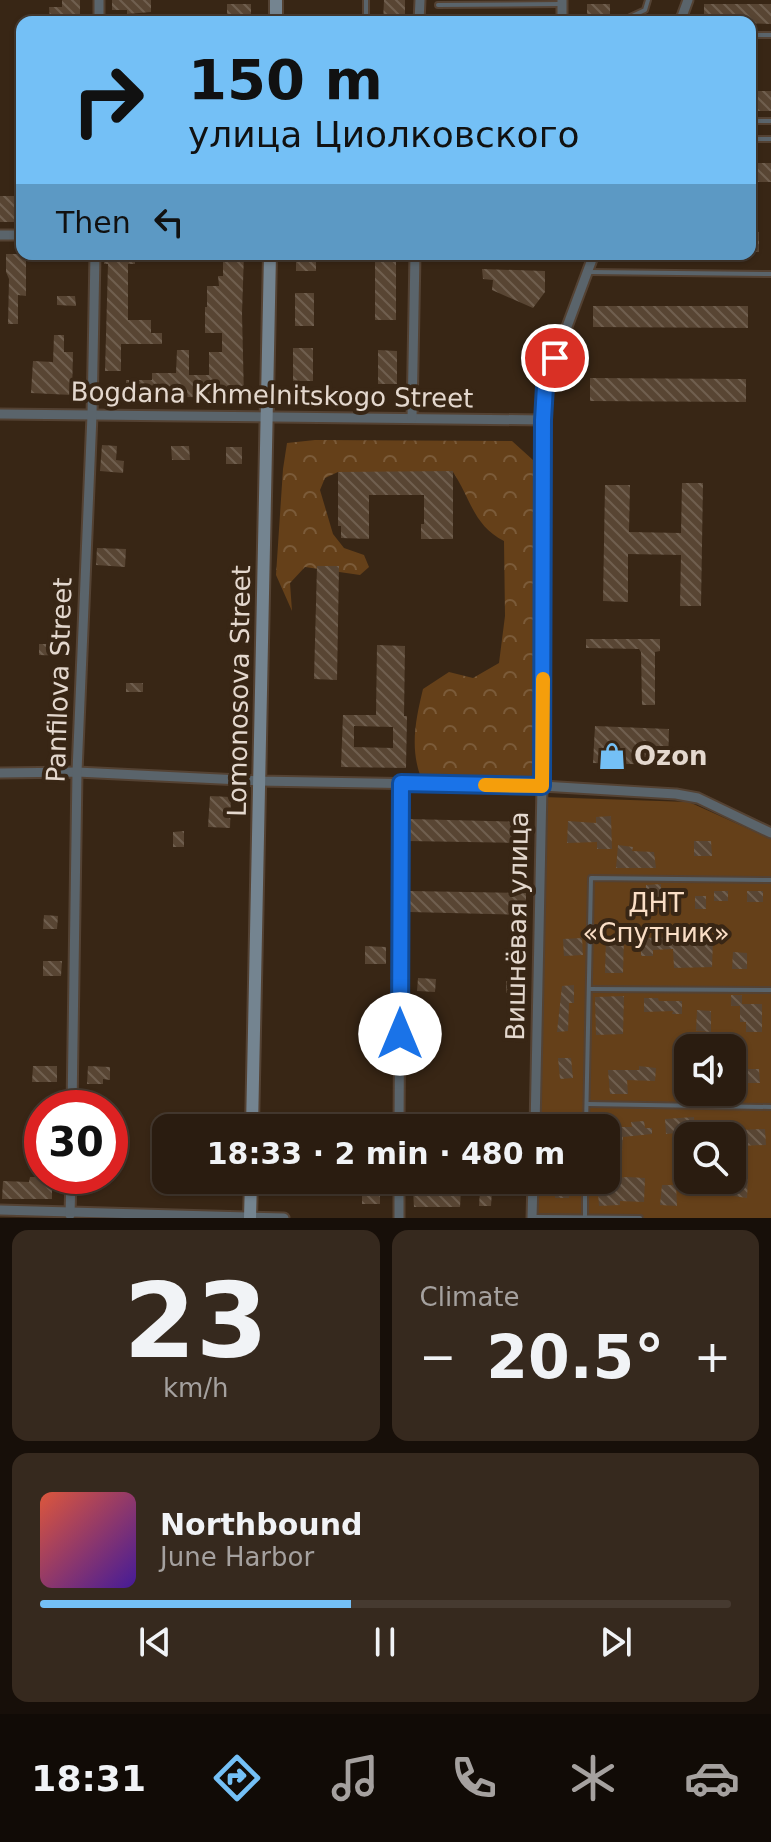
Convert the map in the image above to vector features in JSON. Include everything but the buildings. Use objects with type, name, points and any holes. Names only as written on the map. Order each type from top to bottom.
[{"type":"street","name":"Panfilova Street","points":[[72,1090],[77,772],[92,415],[95,260]]},
{"type":"street","name":"Lomonosova Street","points":[[252,1114],[270,260]]},
{"type":"street","points":[[412,418],[415,260]]},
{"type":"street","name":"Вишнёвая улица","points":[[535,1114],[545,386],[592,260]]},
{"type":"street","name":"Bogdana Khmelnitskogo Street","points":[[0,414],[543,420]]},
{"type":"street","points":[[0,773],[77,772],[259,781],[542,786],[676,794],[698,798],[771,833]]},
{"type":"street","points":[[399,1114],[401,783]]},
{"type":"street","points":[[70,1215],[71,1194]]},
{"type":"street","points":[[250,1217],[251,1194]]},
{"type":"street","points":[[399,1194],[399,1218]]},
{"type":"street","points":[[532,1217],[533,1194]]},
{"type":"street","points":[[0,1210],[70,1215],[284,1218]]},
{"type":"lane","points":[[632,16],[645,10],[648,0]]},
{"type":"lane","points":[[438,5],[562,2]]},
{"type":"lane","points":[[587,272],[771,274]]},
{"type":"lane","points":[[587,1114],[591,878],[771,880]]},
{"type":"lane","points":[[589,989],[771,990]]},
{"type":"lane","points":[[587,1104],[771,1107]]},
{"type":"lane","points":[[585,1194],[585,1217]]},
{"type":"lane","points":[[532,1217],[640,1218]]},
{"type":"green space","points":[[315,440],[512,441],[533,460],[535,773],[521,785],[454,784],[420,775],[415,753],[416,721],[423,689],[449,672],[473,678],[499,663],[505,616],[504,541],[479,519],[453,472],[338,472],[325,478],[320,490],[333,534],[344,548],[364,555],[369,567],[360,575],[305,567],[290,583],[292,611],[276,575],[283,469],[287,443]]},
{"type":"green space","name":"ДНТ «Спутник»","points":[[543,797],[689,802],[771,839],[771,1218],[534,1218],[535,1194],[620,1194],[620,1114],[536,1114]]},
{"type":"slow traffic","points":[[485,785],[542,786],[543,679]]},
{"type":"place","name":"Ozon","points":[[612,756]]},
{"type":"route","points":[[400,1034],[401,783],[542,786],[543,420],[545,386],[555,358]]}]
